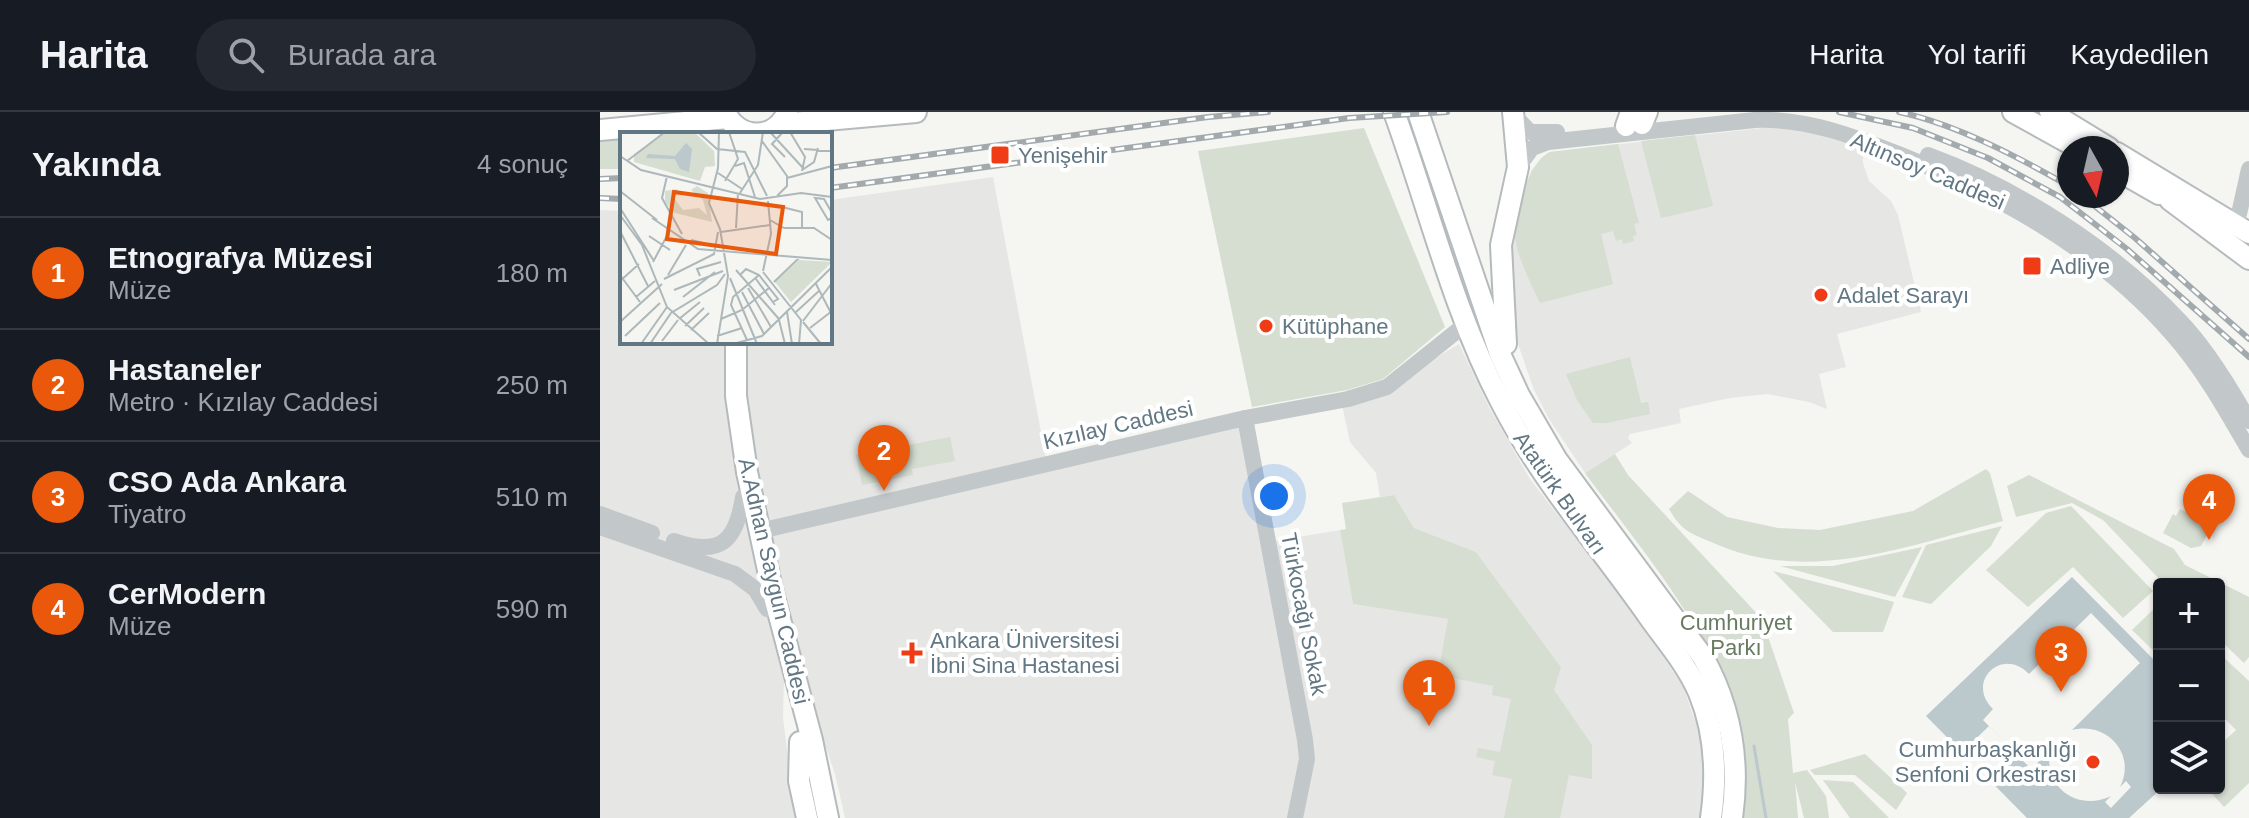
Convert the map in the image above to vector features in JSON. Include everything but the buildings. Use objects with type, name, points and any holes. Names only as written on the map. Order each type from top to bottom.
[{"type":"main road","points":[[600,118],[698,112]]},
{"type":"main road","points":[[757,132],[779,124],[916,112]]},
{"type":"main road","name":"Atatürk Bulvarı","points":[[1394,112],[1481,361],[1501,402],[1540,471],[1634,595],[1693,681],[1710,729],[1715,765],[1711,818]]},
{"type":"main road","name":"Atatürk Bulvarı","points":[[1418,112],[1500,354],[1514,383],[1557,460],[1711,672],[1729,726],[1735,763],[1732,818]]},
{"type":"main road","points":[[2013,112],[2057,136]]},
{"type":"main road","points":[[2050,112],[2089,136]]},
{"type":"main road","name":"Altınsoy Caddesi","points":[[1514,114],[1518,167]]},
{"type":"main road","points":[[600,130],[672,123],[729,122],[748,132]]},
{"type":"main road","points":[[672,123],[689,126],[698,132]]},
{"type":"main road","points":[[2129,162],[2249,248]]},
{"type":"main road","name":"Atatürk Bulvarı","points":[[1514,383],[1503,321],[1501,245],[1518,167]]},
{"type":"main road","points":[[2129,175],[2249,233]]},
{"type":"main road","points":[[2174,195],[2244,217]]},
{"type":"main road","points":[[2174,195],[2249,259]]},
{"type":"main road","name":"A.Adnan Saygun Caddesi","points":[[728,344],[732,426],[743,497],[767,609],[828,818]]},
{"type":"main road","name":"A.Adnan Saygun Caddesi","points":[[736,344],[739,425],[820,818]]},
{"type":"main road","points":[[806,741],[799,781],[807,818]]},
{"type":"main road","points":[[806,741],[829,776],[839,818]]},
{"type":"street","name":"Altınsoy Caddesi","points":[[1514,114],[1530,132],[1538,134],[1750,112]]},
{"type":"street","name":"Altınsoy Caddesi","points":[[1789,112],[1817,116],[1869,132],[1951,163],[2079,235],[2182,322],[2234,393],[2249,421]]},
{"type":"street","name":"Altınsoy Caddesi","points":[[1518,167],[1528,152],[1539,144],[1636,123],[1780,119],[1814,124],[1865,141],[2014,201],[2028,216],[2092,262],[2171,332],[2220,399],[2249,450]]},
{"type":"street","points":[[2244,217],[2249,169]]},
{"type":"street","name":"Kızılay Caddesi","points":[[760,531],[1245,418],[1348,399],[1387,387],[1467,323]]},
{"type":"street","name":"Türkocağı Sokak","points":[[1245,418],[1305,740],[1307,759],[1295,818]]},
{"type":"street","points":[[600,514],[686,545],[705,547],[732,536],[743,497]]},
{"type":"street","points":[[600,527],[735,574],[755,589],[767,609]]},
{"type":"shaded area","points":[[1780,126],[1812,131],[1863,147],[1863,163],[1869,181],[1891,201],[1898,215],[1921,312],[1837,334],[1846,367],[1819,374],[1827,409],[1809,402],[1767,394],[1679,409],[1681,423],[1630,434],[1628,438],[1632,443],[1585,473],[1549,419],[1534,390],[1513,320],[1511,246],[1531,171],[1550,152]]},
{"type":"shaded area","points":[[993,177],[1047,464],[1245,418],[1269,542],[1340,530],[1353,604],[1449,619],[1561,667],[1476,552],[1414,528],[1394,495],[1380,497],[1376,473],[1350,442],[1341,400],[1387,387],[1459,344],[1490,409],[1530,479],[1625,602],[1683,686],[1699,732],[1705,766],[1700,818],[845,818],[835,774],[772,589],[736,344],[832,344],[832,200]]},
{"type":"shaded area","points":[[600,210],[620,211],[620,344],[728,344],[762,590],[784,678],[783,717],[799,818],[600,818]]},
{"type":"shaded area","points":[[2072,577],[2153,659],[2155,794],[2129,818],[2027,818],[1926,716]],"holes":[[[2091,613],[2140,663],[2072,730],[2096,730],[2115,742],[2121,752],[2124,774],[2120,787],[2126,781],[2131,787],[2111,808],[2105,802],[2111,796],[2099,800],[2076,799],[2058,786],[2049,764],[2050,751],[2031,769],[1983,720],[1993,709],[1985,699],[1983,688],[1990,671],[1998,666],[2019,666],[2029,674]]]},
{"type":"green space","points":[[1364,128],[1445,327],[1383,379],[1347,390],[1252,407],[1198,151]]},
{"type":"green space","points":[[666,129],[679,132],[633,132]]},
{"type":"green space","points":[[620,133],[620,169],[600,169],[600,135]]},
{"type":"green space","points":[[1695,135],[1713,206],[1661,218],[1641,141]]},
{"type":"green space","points":[[1618,144],[1639,223],[1634,224],[1637,235],[1633,236],[1634,241],[1623,244],[1622,239],[1616,241],[1613,231],[1601,234],[1613,284],[1540,303],[1522,263],[1515,238],[1514,228],[1523,190],[1535,167],[1550,152]]},
{"type":"green space","points":[[1630,357],[1641,403],[1648,402],[1650,414],[1593,423],[1577,400],[1566,374]]},
{"type":"green space","points":[[950,437],[955,461],[912,469],[913,475],[862,485],[856,455]]},
{"type":"green space","name":"Cumhuriyet Parkı","points":[[1615,454],[1628,475],[1762,619],[1794,713],[1788,719],[1793,773],[1807,770],[1826,796],[1829,818],[1804,818],[1795,782],[1798,818],[1742,818],[1745,770],[1737,724],[1721,678],[1699,634],[1672,591],[1585,473]]},
{"type":"green space","points":[[1986,469],[1990,473],[2003,521],[1860,557],[1787,561],[1751,556],[1694,535],[1678,523],[1669,509],[1688,491],[1727,517],[1778,528],[1820,530],[1913,511]]},
{"type":"green space","points":[[2029,475],[2174,549],[2185,565],[2211,578],[2158,578],[2103,520],[2072,503],[2016,517],[2007,486]]},
{"type":"green space","points":[[1394,495],[1414,528],[1476,552],[1561,667],[1554,690],[1592,745],[1592,779],[1569,775],[1560,818],[1504,818],[1512,779],[1492,775],[1495,761],[1476,757],[1478,748],[1500,752],[1511,699],[1492,695],[1493,686],[1438,675],[1448,619],[1353,604],[1340,530],[1346,529],[1342,503]]},
{"type":"green space","points":[[2071,506],[2153,591],[2123,618],[2073,567],[2028,607],[1986,570],[2046,513]]},
{"type":"green space","points":[[2180,509],[2207,523],[2208,533],[2201,546],[2191,548],[2163,533],[2173,514],[2176,516]]},
{"type":"green space","points":[[2002,526],[1991,546],[1931,604],[1902,597],[1926,545]]},
{"type":"green space","points":[[1922,547],[1895,597],[1780,566],[1833,566]]},
{"type":"green space","points":[[1773,571],[1894,602],[1883,632],[1833,632]]},
{"type":"green space","points":[[2225,585],[2249,597],[2249,657],[2244,663],[2225,645]]},
{"type":"green space","points":[[2153,610],[2153,650],[2132,630]]},
{"type":"green space","points":[[2225,659],[2249,681],[2249,783],[2224,807],[2212,794],[2225,794],[2225,740],[2236,730],[2225,719]]},
{"type":"green space","points":[[1865,754],[1907,793],[1896,810],[1855,775],[1815,775],[1810,770]]},
{"type":"green space","points":[[1823,780],[1853,782],[1889,818],[1850,818]]},
{"type":"pier","points":[[1989,726],[2016,753],[1988,784],[1959,755]]},
{"type":"waterway","points":[[1754,746],[1766,818]]},
{"type":"railway","points":[[832,168],[1208,117],[1268,112]]},
{"type":"railway","points":[[832,188],[1349,118],[1447,112]]},
{"type":"railway","points":[[1839,112],[1913,128],[1988,158],[2060,197],[2127,249],[2249,357]]},
{"type":"railway","points":[[1899,112],[1964,133],[2057,180]]},
{"type":"railway","points":[[600,179],[620,178]]},
{"type":"railway","points":[[600,198],[620,199]]},
{"type":"railway","points":[[2097,208],[2249,339]]},
{"type":"place","name":"Yenişehir","points":[[1000,155]]},
{"type":"place","name":"Adliye","points":[[2032,266]]},
{"type":"place","name":"Adalet Sarayı","points":[[1821,295]]},
{"type":"place","name":"Kütüphane","points":[[1266,326]]},
{"type":"place","name":"Hastaneler","points":[[884,491]]},
{"type":"place","name":"CerModern","points":[[2209,540]]},
{"type":"place","name":"Ankara Üniversitesi İbni Sina Hastanesi","points":[[912,653]]},
{"type":"place","name":"CSO Ada Ankara","points":[[2061,692]]},
{"type":"place","name":"Etnografya Müzesi","points":[[1429,726]]},
{"type":"place","name":"Cumhurbaşkanlığı Senfoni Orkestrası","points":[[2093,762]]}]
